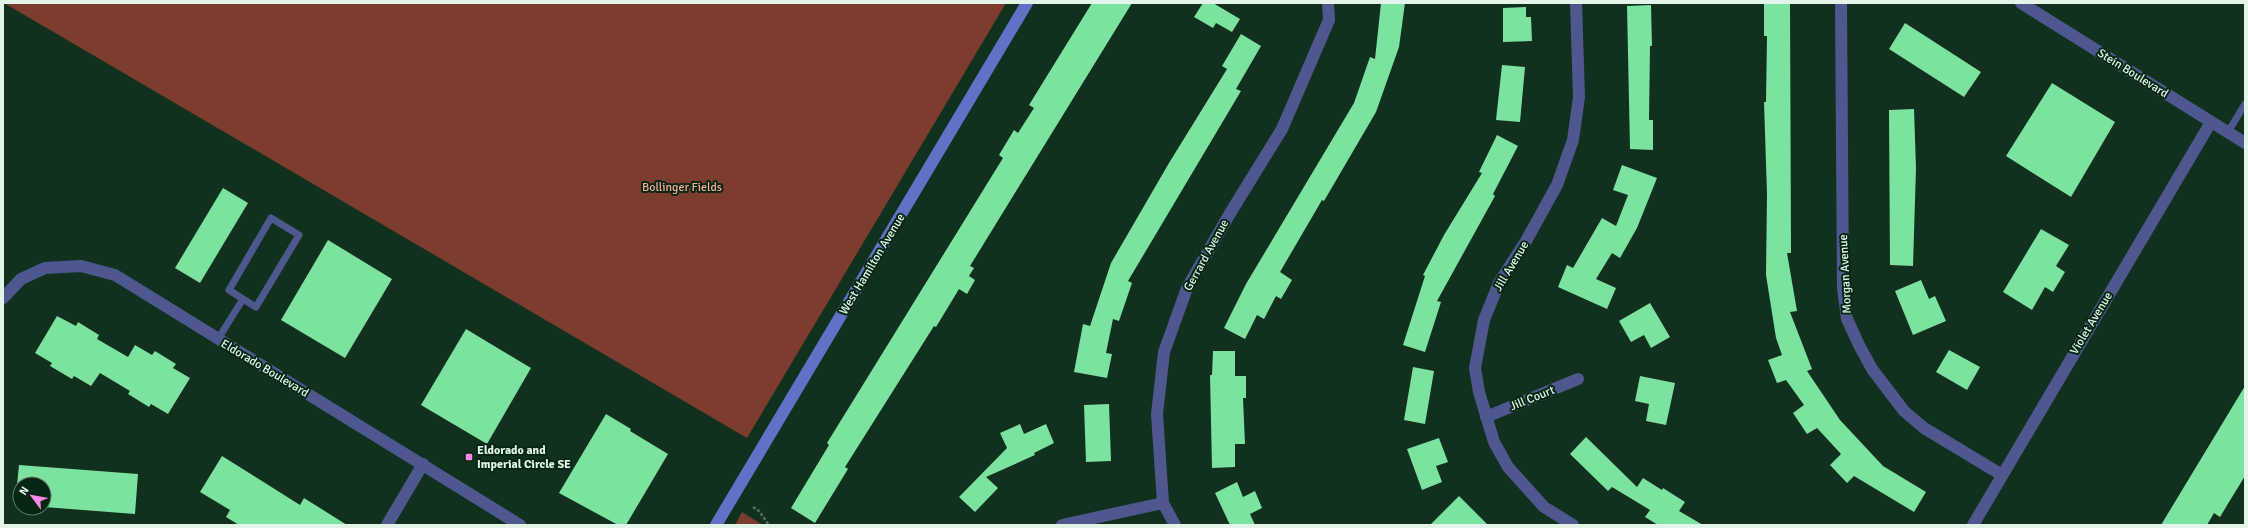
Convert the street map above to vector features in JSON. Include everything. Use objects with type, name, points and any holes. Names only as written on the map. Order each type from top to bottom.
[{"type":"street","name":"West Hamilton Avenue","points":[[716,525],[1027,3]]},
{"type":"street","name":"Gerrard Avenue","points":[[1175,525],[1164,503],[1157,414],[1164,352],[1187,288],[1229,215],[1282,129],[1329,20],[1328,3]]},
{"type":"street","name":"Jill Avenue","points":[[1573,525],[1544,507],[1508,467],[1494,442],[1479,392],[1475,368],[1478,344],[1484,320],[1499,283],[1526,242],[1557,185],[1573,140],[1579,97],[1576,3]]},
{"type":"street","name":"Morgan Avenue","points":[[1841,3],[1843,288],[1847,319],[1872,369],[1904,411],[1924,428],[2002,475]]},
{"type":"street","name":"Stein Boulevard","points":[[2021,3],[2245,143]]},
{"type":"street","name":"Violet Avenue","points":[[1973,525],[2210,122]]},
{"type":"street","name":"Eldorado Boulevard","points":[[3,298],[21,279],[45,268],[81,266],[114,275],[520,525]]},
{"type":"street","name":"Jill Court","points":[[1486,417],[1578,379]]},
{"type":"street","points":[[387,525],[423,464]]},
{"type":"street","points":[[1062,525],[1164,503]]},
{"type":"lane","points":[[2228,132],[2245,104]]},
{"type":"lane","points":[[271,218],[299,235],[256,307],[243,299],[229,290],[271,218]]},
{"type":"lane","points":[[218,339],[243,299]]},
{"type":"path","points":[[753,507],[759,511],[769,525]]},
{"type":"green space","name":"Bollinger Fields","points":[[4,3],[1006,3],[747,438]]},
{"type":"green space","points":[[742,512],[763,525],[735,525]]},
{"type":"building","points":[[1092,3],[1132,3],[970,266],[974,268],[969,276],[975,280],[967,294],[959,289],[936,327],[934,326],[845,467],[848,469],[815,523],[791,508],[829,445],[827,443],[1003,158],[999,155],[1014,130],[1018,133],[1034,108],[1029,105]]},
{"type":"building","points":[[1203,3],[1213,3],[1240,19],[1232,32],[1216,23],[1213,28],[1194,17]]},
{"type":"building","points":[[1381,3],[1405,3],[1399,47],[1376,112],[1324,201],[1322,200],[1280,272],[1292,280],[1281,299],[1276,296],[1264,319],[1257,315],[1245,339],[1224,328],[1246,284],[1354,103],[1370,57],[1375,59]]},
{"type":"building","points":[[1764,3],[1790,3],[1791,253],[1787,253],[1797,311],[1790,312],[1812,369],[1807,371],[1840,420],[1883,466],[1926,492],[1914,512],[1854,476],[1847,483],[1830,465],[1841,454],[1817,428],[1807,434],[1793,413],[1804,405],[1786,380],[1777,383],[1768,360],[1782,355],[1776,338],[1766,275],[1767,194],[1764,102],[1766,102],[1767,36],[1764,36]]},
{"type":"building","points":[[1651,5],[1652,46],[1650,46],[1649,120],[1653,120],[1653,150],[1630,149],[1627,6]]},
{"type":"building","points":[[1526,7],[1526,17],[1531,17],[1532,41],[1503,42],[1503,8]]},
{"type":"building","points":[[1905,23],[1981,72],[1964,97],[1889,49]]},
{"type":"building","points":[[1241,34],[1261,46],[1236,89],[1241,91],[1128,281],[1132,283],[1119,321],[1113,319],[1106,353],[1112,354],[1107,378],[1074,372],[1083,324],[1090,326],[1111,263],[1169,163],[1227,69],[1222,66]]},
{"type":"building","points":[[1502,65],[1525,67],[1520,122],[1496,120]]},
{"type":"building","points":[[2052,83],[2115,122],[2071,197],[2006,156]]},
{"type":"building","points":[[1914,109],[1916,168],[1913,266],[1890,265],[1889,110]]},
{"type":"building","points":[[1497,135],[1518,146],[1493,194],[1495,196],[1437,301],[1441,302],[1425,352],[1403,345],[1425,276],[1423,275],[1444,235],[1482,173],[1479,172]]},
{"type":"building","points":[[1622,165],[1657,178],[1637,228],[1620,258],[1612,253],[1596,279],[1616,288],[1607,309],[1558,287],[1567,265],[1573,268],[1602,218],[1616,226],[1628,195],[1613,190]]},
{"type":"building","points":[[223,188],[248,203],[200,283],[175,268]]},
{"type":"building","points":[[2041,229],[2069,245],[2056,266],[2065,272],[2053,292],[2045,287],[2032,310],[2003,292]]},
{"type":"building","points":[[328,240],[392,279],[345,358],[281,320]]},
{"type":"building","points":[[1921,280],[1929,299],[1935,296],[1946,321],[1913,335],[1895,291]]},
{"type":"building","points":[[1650,303],[1670,337],[1651,348],[1644,335],[1631,342],[1619,321]]},
{"type":"building","points":[[57,316],[76,326],[78,322],[99,335],[97,339],[128,357],[135,345],[152,355],[155,351],[176,364],[173,368],[190,378],[168,414],[151,404],[149,407],[128,394],[130,391],[100,373],[91,386],[74,376],[72,379],[50,366],[52,363],[35,353]]},
{"type":"building","points":[[466,329],[531,368],[487,444],[421,405]]},
{"type":"building","points":[[1949,350],[1980,367],[1967,390],[1936,372]]},
{"type":"building","points":[[1213,351],[1235,351],[1235,376],[1246,376],[1246,398],[1243,398],[1245,444],[1235,444],[1235,467],[1212,468],[1210,375],[1212,375]]},
{"type":"building","points":[[1413,367],[1434,371],[1425,424],[1404,420]]},
{"type":"building","points":[[1640,376],[1675,383],[1666,425],[1646,421],[1649,404],[1635,401]]},
{"type":"building","points":[[2245,386],[2245,476],[2220,517],[2214,513],[2207,525],[2161,525]]},
{"type":"building","points":[[1109,404],[1111,461],[1086,462],[1084,405]]},
{"type":"building","points":[[606,414],[631,429],[630,431],[668,454],[626,525],[618,525],[559,493]]},
{"type":"building","points":[[1020,424],[1024,434],[1046,424],[1054,443],[1034,453],[1035,455],[986,477],[998,488],[975,512],[959,497],[1007,448],[1000,433]]},
{"type":"building","points":[[1586,437],[1637,487],[1643,478],[1662,490],[1663,488],[1685,502],[1679,511],[1703,525],[1658,525],[1645,517],[1650,510],[1612,487],[1608,491],[1570,454]]},
{"type":"building","points":[[1439,438],[1448,462],[1436,466],[1442,482],[1422,490],[1407,449]]},
{"type":"building","points":[[222,456],[300,505],[304,498],[347,525],[239,525],[226,517],[230,510],[200,492]]},
{"type":"building","points":[[19,465],[138,474],[135,514],[52,508],[52,476],[18,476]]},
{"type":"building","points":[[1237,482],[1243,497],[1255,491],[1262,508],[1250,514],[1255,525],[1230,525],[1215,493]]},
{"type":"building","points":[[1459,496],[1488,525],[1430,525]]},
{"type":"place","name":"Eldorado and Imperial Circle SE","points":[[469,457]]}]
